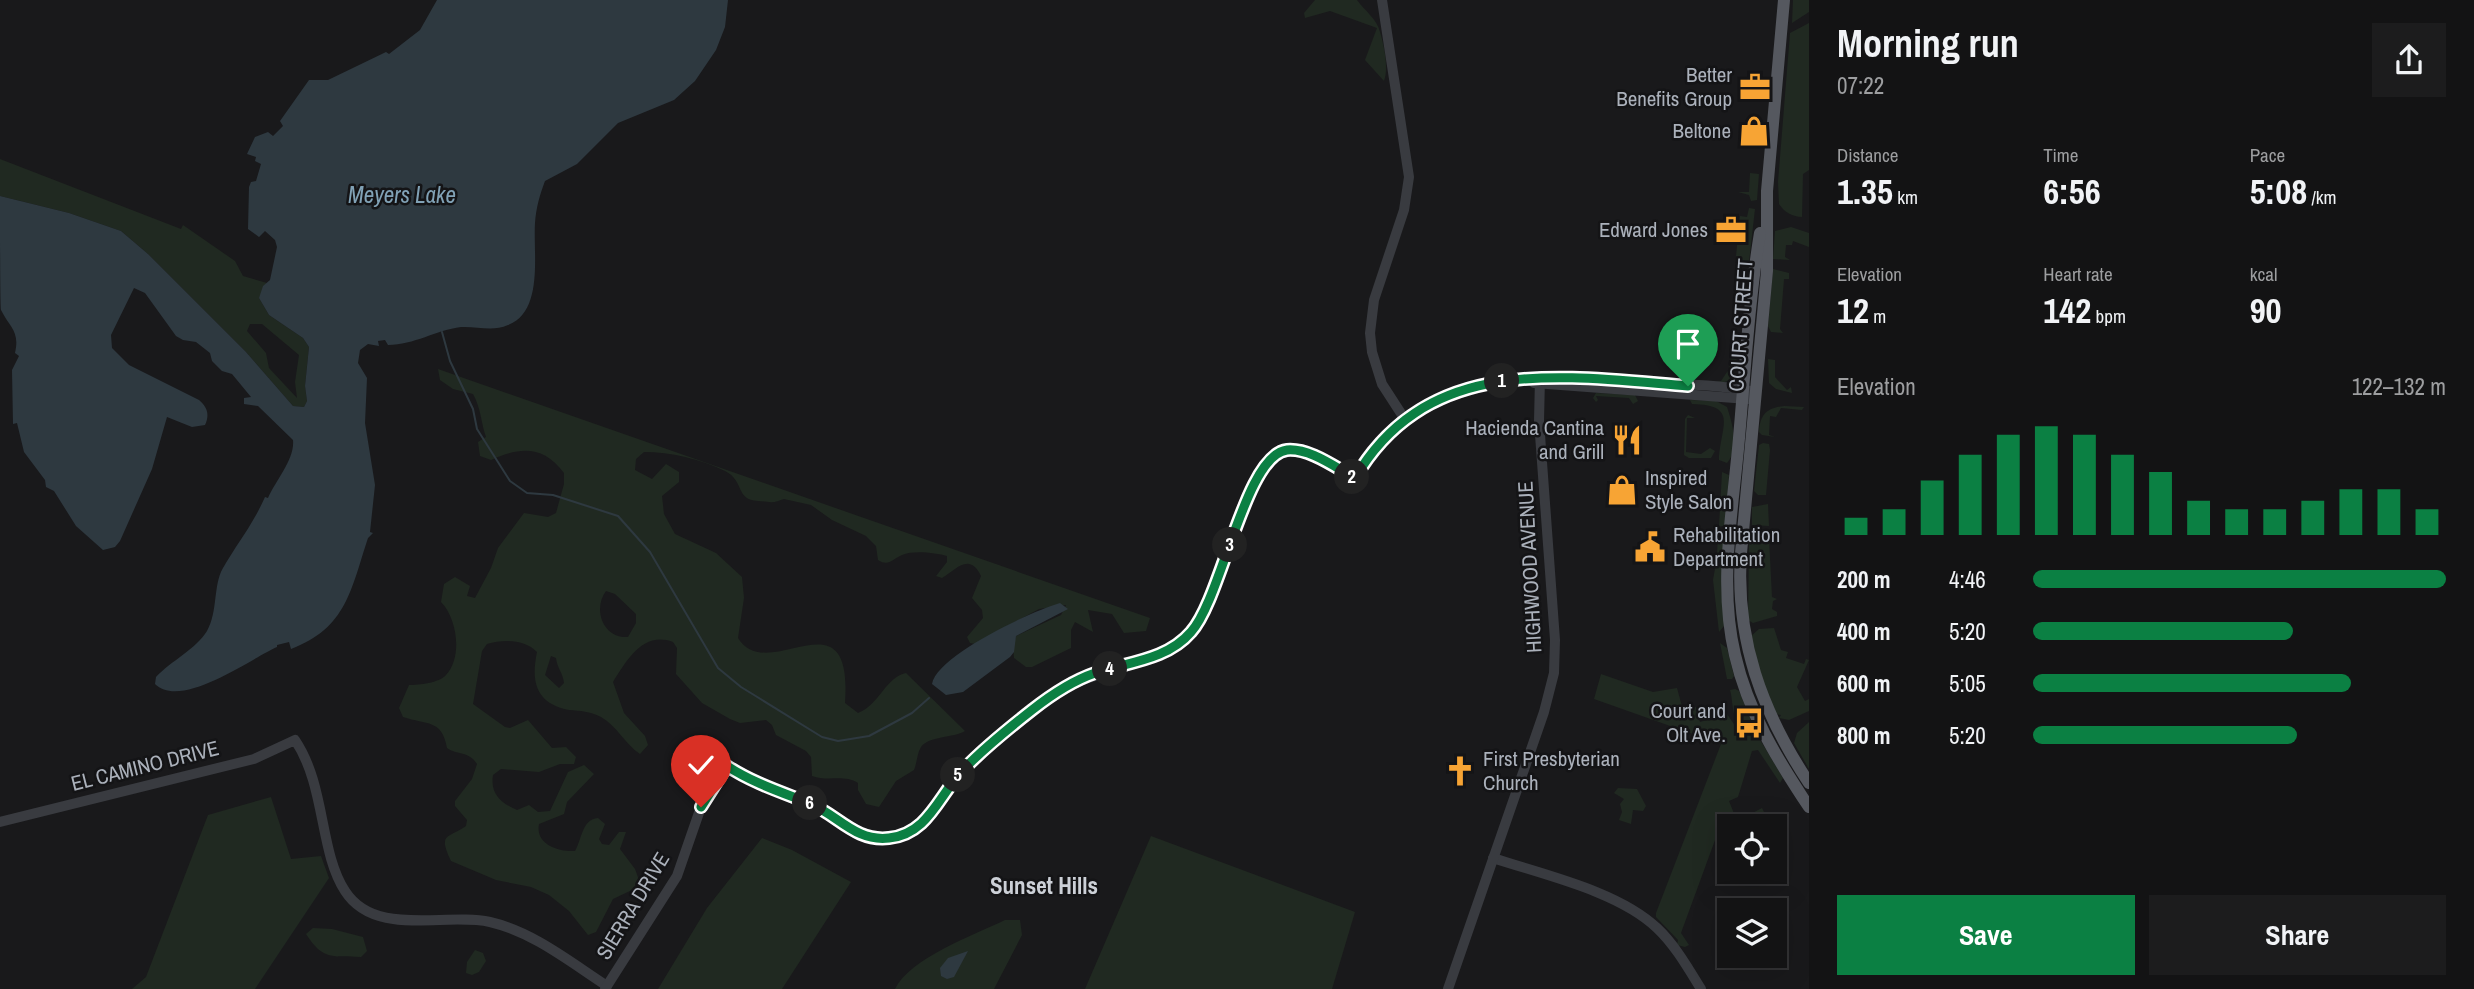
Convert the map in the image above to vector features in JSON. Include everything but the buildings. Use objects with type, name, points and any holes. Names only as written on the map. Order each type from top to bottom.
[{"type":"main road","name":"COURT STREET","points":[[1784,0],[1767,191],[1755,269],[1746,395],[1728,569],[1731,633],[1738,670],[1756,718],[1809,807]]},
{"type":"main road","name":"COURT STREET","points":[[1767,191],[1767,271],[1741,553],[1740,598],[1747,648],[1763,701],[1809,783]]},
{"type":"street","points":[[1382,0],[1409,177],[1406,204],[1374,300],[1370,333],[1372,352],[1382,384],[1404,418],[1449,393],[1502,381],[1540,381],[1746,395]]},
{"type":"street","name":"HIGHWOOD AVENUE","points":[[1448,989],[1544,712],[1555,658],[1540,381]]},
{"type":"street","name":"SIERRA DRIVE","points":[[606,988],[677,876],[701,807],[727,766],[747,778],[814,806],[855,833],[876,839],[906,835],[926,820],[967,766],[1048,698],[1094,674],[1165,652],[1188,635],[1204,613],[1257,476],[1270,459],[1284,451],[1302,452],[1355,478],[1370,453],[1404,418]]},
{"type":"street","name":"EL CAMINO DRIVE","points":[[0,822],[254,759],[295,740],[310,768],[341,884],[361,908],[377,916],[394,919],[469,919],[506,927],[546,946],[606,988]]},
{"type":"street","points":[[1493,858],[1610,899],[1639,914],[1666,937],[1701,989]]},
{"type":"shaded area","points":[[1315,0],[1357,0],[1370,15],[1378,27],[1383,43],[1386,64],[1384,81],[1365,60],[1377,28],[1330,11],[1305,18],[1304,13]]},
{"type":"shaded area","points":[[1793,0],[1809,0],[1809,12],[1792,23]]},
{"type":"shaded area","points":[[1809,23],[1809,170],[1803,174],[1802,217],[1789,214],[1779,204],[1778,182],[1790,33]]},
{"type":"shaded area","points":[[0,159],[181,229],[183,225],[235,261],[243,276],[267,283],[259,298],[269,315],[303,338],[309,347],[305,386],[307,401],[304,407],[293,406],[246,352],[148,254],[121,231],[69,213],[0,196]],"holes":[[[250,324],[262,324],[299,355],[295,382],[297,398],[269,368],[266,353],[247,331]]]},
{"type":"shaded area","points":[[1750,173],[1759,174],[1757,200],[1751,201],[1749,195],[1738,192],[1749,192]]},
{"type":"shaded area","points":[[1749,208],[1755,209],[1749,262],[1740,263],[1739,257],[1736,256],[1740,216],[1747,217]]},
{"type":"shaded area","points":[[1791,227],[1809,233],[1809,247],[1793,241],[1792,245],[1786,245],[1785,257],[1790,260],[1773,259],[1775,231]]},
{"type":"shaded area","points":[[1773,269],[1789,273],[1789,279],[1784,279],[1780,329],[1783,333],[1771,332],[1768,326]]},
{"type":"shaded area","points":[[1731,355],[1737,360],[1733,379],[1722,383],[1706,383],[1721,381],[1729,369]]},
{"type":"shaded area","points":[[1768,359],[1775,360],[1775,377],[1787,390],[1791,387],[1792,393],[1776,389],[1769,383]]},
{"type":"shaded area","points":[[438,369],[1150,618],[1146,631],[1124,633],[1112,614],[1088,610],[1093,632],[1075,622],[1071,630],[1071,648],[1032,667],[1026,667],[1014,658],[1013,645],[1016,636],[1061,615],[1066,605],[1039,609],[975,644],[970,643],[967,637],[983,618],[982,610],[972,598],[981,576],[972,565],[962,565],[942,578],[936,576],[947,562],[947,556],[913,553],[902,555],[888,563],[882,562],[878,560],[876,546],[866,536],[832,520],[811,505],[784,499],[776,502],[751,500],[725,471],[685,457],[644,452],[636,459],[635,470],[652,479],[666,464],[679,472],[679,482],[662,496],[664,514],[675,534],[716,553],[742,577],[744,598],[738,638],[752,650],[768,653],[823,645],[836,651],[844,669],[845,703],[858,713],[872,704],[893,680],[906,673],[965,731],[925,743],[920,749],[914,770],[896,781],[879,807],[866,804],[858,790],[858,783],[853,780],[812,776],[811,757],[806,751],[776,735],[772,725],[766,720],[740,723],[702,703],[676,674],[677,648],[673,642],[662,640],[645,644],[630,657],[613,682],[624,713],[645,736],[648,745],[640,754],[601,717],[589,712],[558,707],[542,696],[536,681],[537,652],[532,648],[514,641],[487,644],[482,651],[473,704],[505,727],[510,728],[528,720],[552,748],[566,747],[576,757],[574,764],[560,764],[539,772],[501,769],[493,775],[495,793],[517,810],[529,805],[538,812],[550,811],[568,772],[584,765],[594,774],[567,802],[564,814],[539,824],[544,842],[555,848],[575,851],[586,826],[598,818],[605,824],[599,839],[602,844],[609,845],[619,832],[626,832],[620,849],[635,869],[639,880],[632,890],[613,899],[596,932],[588,935],[569,911],[549,895],[531,887],[496,880],[451,861],[445,846],[446,838],[466,826],[467,820],[455,806],[455,801],[472,779],[477,764],[467,755],[447,748],[445,739],[437,728],[403,717],[399,708],[409,685],[443,678],[455,658],[454,627],[441,602],[444,584],[455,577],[470,586],[467,596],[475,598],[498,548],[524,513],[548,517],[556,513],[564,484],[564,473],[548,457],[539,453],[521,451],[491,460],[480,456],[478,442],[486,437],[473,394],[453,389],[440,380]],"holes":[[[606,591],[615,594],[636,614],[636,623],[628,637],[612,633],[603,622],[600,606]],[[551,656],[556,658],[563,679],[564,683],[559,688],[545,675]]]},
{"type":"shaded area","points":[[1596,393],[1635,395],[1638,401],[1633,404],[1629,398],[1596,396],[1596,402],[1593,398]]},
{"type":"shaded area","points":[[1690,400],[1716,401],[1727,407],[1734,443],[1727,463],[1719,460],[1724,428],[1722,413],[1707,405],[1692,404]]},
{"type":"shaded area","points":[[1784,406],[1804,407],[1802,410],[1781,408],[1776,417],[1770,416],[1769,435],[1775,437],[1762,435],[1759,432],[1765,413]]},
{"type":"shaded area","points":[[1688,415],[1695,418],[1687,418],[1686,452],[1701,454],[1710,448],[1715,451],[1711,458],[1689,458],[1684,455],[1685,419]]},
{"type":"shaded area","points":[[1769,444],[1770,450],[1766,495],[1758,495],[1754,491],[1759,445]]},
{"type":"shaded area","points":[[1722,472],[1729,475],[1725,525],[1724,526],[1713,527],[1719,526]]},
{"type":"shaded area","points":[[1768,504],[1769,526],[1752,525],[1752,507]]},
{"type":"shaded area","points":[[1718,534],[1724,538],[1724,626],[1719,632],[1713,580],[1716,563],[1711,562],[1712,554],[1717,554]]},
{"type":"shaded area","points":[[1753,537],[1769,538],[1772,597],[1777,599],[1773,601],[1772,609],[1777,612],[1777,616],[1753,623],[1748,620],[1749,542]]},
{"type":"shaded area","points":[[1774,628],[1781,650],[1788,652],[1786,658],[1804,664],[1806,659],[1809,660],[1797,687],[1805,701],[1809,699],[1809,711],[1789,720],[1779,718],[1781,715],[1776,714],[1762,684],[1751,636],[1759,629]]},
{"type":"shaded area","points":[[1720,643],[1727,648],[1734,676],[1732,679],[1727,679]]},
{"type":"shaded area","points":[[1601,674],[1653,692],[1677,688],[1683,710],[1696,707],[1700,722],[1727,714],[1740,733],[1756,733],[1783,778],[1780,783],[1758,750],[1752,751],[1738,797],[1729,801],[1734,814],[1717,814],[1717,835],[1681,933],[1689,945],[1685,947],[1677,945],[1678,940],[1656,917],[1656,913],[1721,744],[1594,699]]},
{"type":"shaded area","points":[[1730,690],[1739,691],[1754,727],[1746,728],[1741,725],[1734,715]]},
{"type":"shaded area","points":[[1809,722],[1809,769],[1794,743],[1797,733]]},
{"type":"shaded area","points":[[1618,788],[1637,789],[1646,806],[1643,811],[1633,810],[1631,824],[1619,820],[1622,812],[1620,804],[1624,799],[1614,793]]},
{"type":"shaded area","points":[[271,797],[291,859],[321,856],[329,878],[255,989],[132,989],[146,977],[208,815]]},
{"type":"shaded area","points":[[1762,808],[1765,814],[1750,814]]},
{"type":"shaded area","points":[[1151,836],[1355,912],[1332,989],[1085,989]]},
{"type":"shaded area","points":[[762,838],[792,850],[851,882],[782,989],[658,989],[707,908]]},
{"type":"shaded area","points":[[1005,920],[1020,920],[1022,935],[994,989],[895,989],[914,967],[928,958]]},
{"type":"shaded area","points":[[313,928],[332,929],[363,937],[367,951],[361,957],[324,953],[306,934]]},
{"type":"shaded area","points":[[475,950],[483,953],[486,961],[479,972],[472,975],[466,973],[467,962]]},
{"type":"water","name":"Meyers Lake","points":[[437,0],[728,0],[725,27],[716,50],[695,81],[674,100],[618,123],[577,164],[545,181],[536,217],[532,294],[519,318],[502,327],[461,327],[398,344],[388,345],[385,340],[378,341],[379,346],[368,344],[360,350],[358,363],[367,378],[365,423],[375,485],[370,532],[373,533],[368,538],[351,590],[335,618],[310,640],[291,649],[289,642],[277,645],[216,680],[181,691],[167,690],[155,684],[156,677],[196,644],[207,631],[213,616],[220,575],[284,469],[291,455],[293,440],[258,406],[244,404],[244,398],[251,397],[232,374],[222,371],[212,361],[210,353],[196,342],[176,336],[145,293],[134,288],[111,335],[112,348],[129,365],[199,400],[206,408],[207,417],[205,425],[192,427],[167,417],[152,469],[120,541],[115,547],[103,550],[76,526],[54,491],[46,487],[45,480],[24,452],[17,423],[13,424],[12,370],[19,356],[15,353],[15,334],[1,310],[0,196],[69,213],[121,231],[148,254],[246,352],[293,406],[304,407],[307,401],[305,386],[309,347],[303,338],[269,315],[259,298],[263,286],[270,280],[277,247],[275,240],[265,231],[259,237],[248,229],[249,187],[251,182],[256,181],[261,164],[255,161],[256,157],[247,154],[255,137],[268,132],[273,136],[283,126],[280,121],[309,80],[328,80],[386,52],[389,54],[420,30]]},
{"type":"water","points":[[1060,603],[1068,609],[1016,636],[1014,652],[1010,657],[963,692],[946,695],[932,684],[950,660],[967,648],[1009,624]]},
{"type":"water","points":[[968,951],[954,977],[947,979],[941,976],[940,968],[948,958]]},
{"type":"waterway","points":[[442,332],[450,361],[473,409],[477,429],[510,481],[527,493],[553,495],[618,516],[650,552],[718,668],[741,687],[822,737],[838,741],[869,736],[912,713],[929,698]]},
{"type":"place","name":"Better Benefits Group","points":[[1755,87]]},
{"type":"place","name":"Beltone","points":[[1754,131]]},
{"type":"place","name":"Edward Jones","points":[[1731,230]]},
{"type":"place","name":"Hacienda Cantina and Grill","points":[[1627,440]]},
{"type":"place","name":"Inspired Style Salon","points":[[1622,490]]},
{"type":"place","name":"Rehabilitation Department","points":[[1650,547]]},
{"type":"place","name":"Court and Olt Ave.","points":[[1749,723]]},
{"type":"place","name":"First Presbyterian Church","points":[[1460,771]]},
{"type":"district","name":"Sunset Hills","points":[[1044,886]]},
{"type":"route","points":[[701,807],[727,766],[747,778],[814,806],[855,833],[876,839],[906,835],[930,816],[967,766],[1055,693],[1076,681],[1110,668],[1165,652],[1188,635],[1204,613],[1257,476],[1265,463],[1276,454],[1297,450],[1355,478],[1370,453],[1400,422],[1434,400],[1468,387],[1540,378],[1590,378],[1688,386]]}]
